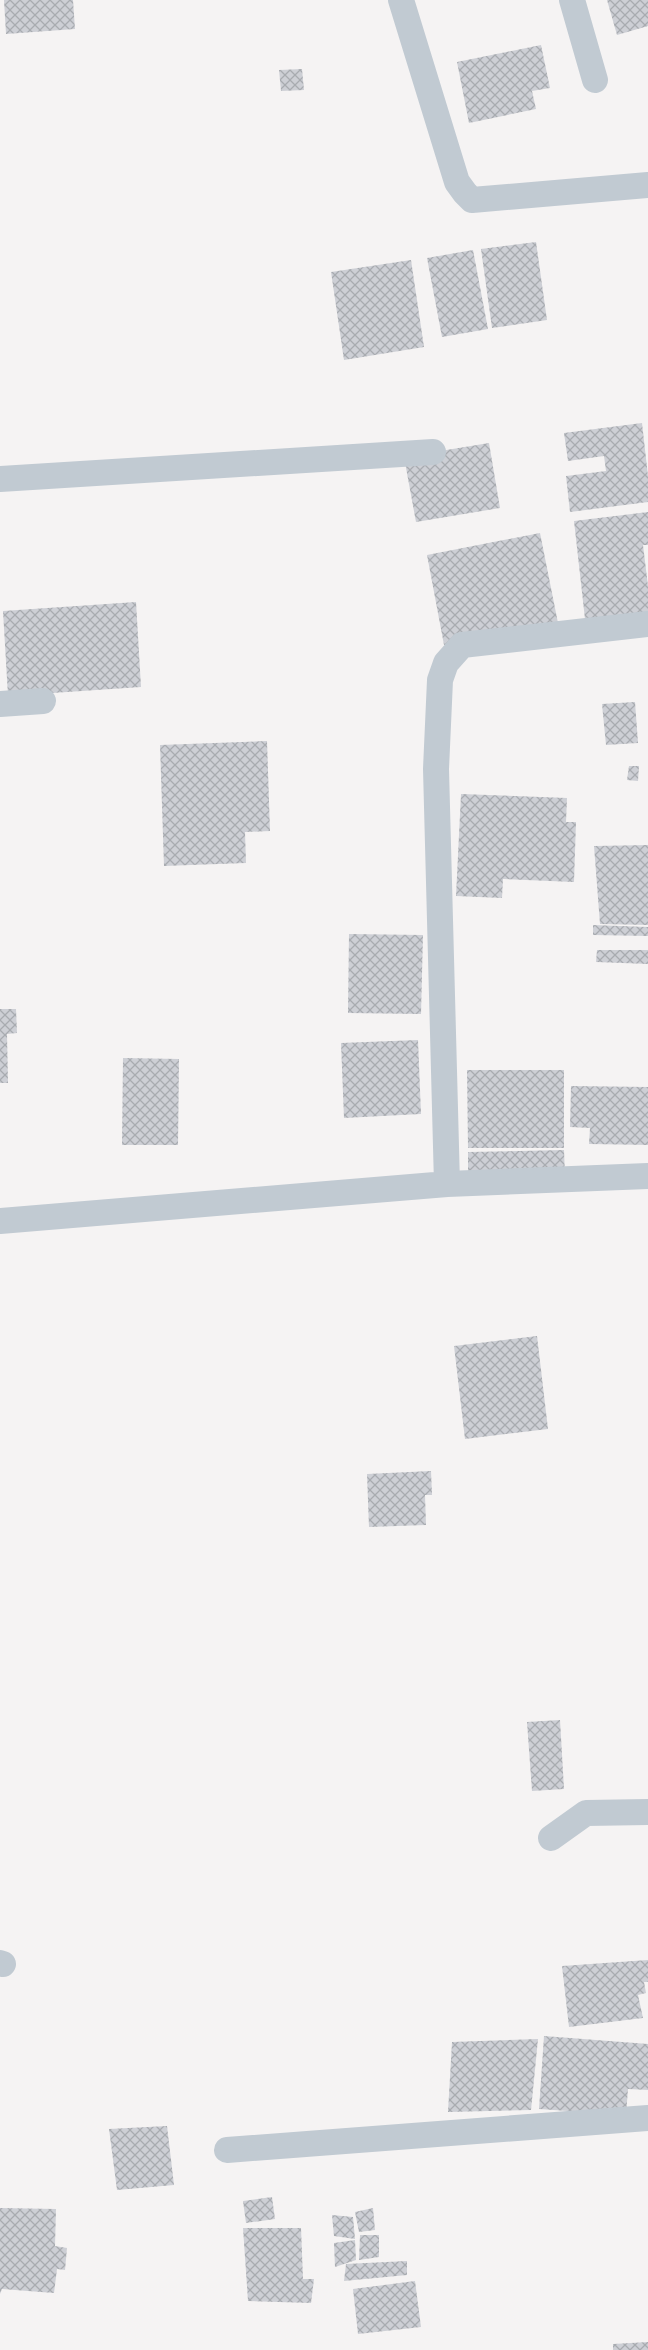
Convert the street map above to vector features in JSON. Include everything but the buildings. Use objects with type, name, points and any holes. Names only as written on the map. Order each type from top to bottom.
[{"type":"street","points":[[401,0],[457,182],[472,200],[648,185]]},
{"type":"street","points":[[572,0],[595,80]]},
{"type":"street","points":[[0,479],[433,452]]},
{"type":"street","points":[[447,1184],[436,769],[440,680],[446,663],[462,644],[648,624]]},
{"type":"street","points":[[0,704],[43,701]]},
{"type":"street","points":[[0,1221],[447,1184],[648,1176]]},
{"type":"street","points":[[551,1838],[586,1813],[648,1812]]},
{"type":"street","points":[[227,2150],[648,2118]]}]
